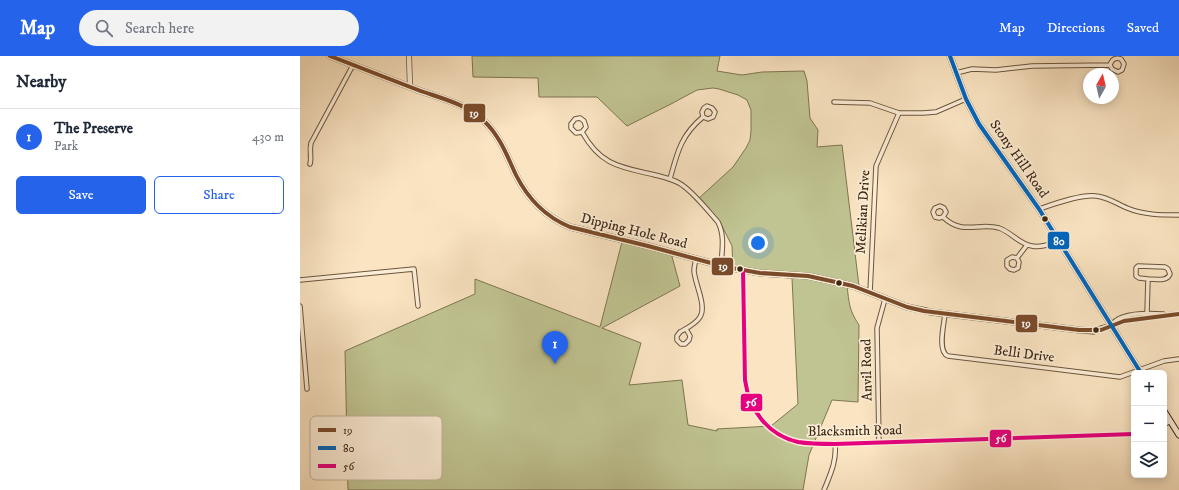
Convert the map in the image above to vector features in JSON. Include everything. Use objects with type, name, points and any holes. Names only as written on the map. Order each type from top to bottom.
[{"type":"main road","name":"Dipping Hole Road","points":[[330,56],[464,107],[483,119],[497,135],[516,176],[530,198],[536,205],[558,222],[570,227],[721,266],[743,270],[819,278],[841,283],[908,307],[945,314],[1079,330],[1094,331],[1111,326]]},
{"type":"main road","name":"Stony Hill Road","points":[[950,56],[966,99],[985,133],[1017,175],[1140,370]]},
{"type":"main road","points":[[1167,416],[1179,435]]},
{"type":"street","points":[[409,56],[410,86]]},
{"type":"street","points":[[310,164],[311,159],[309,154],[311,143],[353,65]]},
{"type":"street","points":[[956,73],[972,69],[996,70],[1026,66],[1110,65]]},
{"type":"street","points":[[834,102],[870,102],[899,113],[930,113],[966,99]]},
{"type":"street","name":"Melikian Drive","points":[[870,293],[876,166],[899,113]]},
{"type":"street","points":[[670,179],[681,142],[689,130],[703,117]]},
{"type":"street","points":[[580,118],[585,122],[585,128],[582,132],[577,133],[572,130],[571,124],[575,119],[580,118]]},
{"type":"street","points":[[582,132],[594,150],[608,162],[670,179],[678,182],[688,189],[718,222],[723,235],[721,266]]},
{"type":"street","points":[[1039,209],[1085,196],[1095,196],[1110,200],[1136,212],[1179,215]]},
{"type":"street","points":[[944,217],[952,224],[962,227],[999,228],[1033,246],[1040,246],[1059,241]]},
{"type":"street","points":[[1017,258],[1027,244]]},
{"type":"street","points":[[686,329],[699,319],[702,313],[702,306],[694,273],[696,259]]},
{"type":"street","points":[[1138,266],[1165,267],[1168,269],[1170,274],[1166,279],[1148,279],[1139,278],[1136,276],[1136,268],[1138,266]]},
{"type":"street","points":[[300,280],[414,269],[418,306]]},
{"type":"street","name":"Blacksmith Road","points":[[743,270],[746,392],[754,410],[767,426],[784,438],[797,442],[813,444],[835,444],[1131,434]]},
{"type":"street","points":[[1148,279],[1148,314]]},
{"type":"street","name":"Anvil Road","points":[[879,442],[877,328],[884,299]]},
{"type":"street","points":[[300,306],[301,338],[307,389]]},
{"type":"street","name":"Belli Drive","points":[[945,314],[942,346],[944,355],[1120,377],[1131,374]]},
{"type":"street","points":[[1111,326],[1115,320],[1120,318],[1148,314],[1170,315]]},
{"type":"street","points":[[1111,326],[1124,321],[1179,314]]},
{"type":"street","points":[[1145,370],[1164,361],[1179,359]]},
{"type":"street","points":[[824,490],[834,462],[835,444]]},
{"type":"green space","points":[[472,56],[720,56],[717,71],[742,75],[762,72],[804,71],[807,81],[810,118],[818,130],[817,147],[842,145],[859,286],[847,285],[848,297],[853,315],[859,325],[858,402],[832,400],[809,455],[803,490],[348,490],[348,480],[442,480],[442,416],[346,416],[345,351],[475,294],[475,279],[600,327],[623,238],[671,253],[680,286],[602,328],[641,343],[629,385],[682,380],[688,425],[717,431],[717,429],[771,426],[798,404],[792,278],[765,276],[733,269],[732,246],[722,226],[698,199],[733,167],[750,140],[751,110],[747,100],[738,95],[719,89],[713,88],[697,90],[627,126],[597,97],[539,97],[538,78],[473,77]]},
{"type":"transit line","name":"19","points":[[330,56],[453,102],[470,110],[490,127],[499,140],[526,192],[538,206],[553,218],[570,227],[726,267],[760,273],[808,276],[853,286],[907,307],[924,311],[1079,330],[1101,330],[1124,321],[1179,314]]},
{"type":"transit line","name":"80","points":[[950,56],[966,99],[979,124],[1039,209],[1139,370]]},
{"type":"transit line","name":"56","points":[[743,270],[745,380],[747,391],[755,411],[761,419],[769,427],[787,439],[803,443],[835,444],[1131,434]]},
{"type":"place","name":"The Preserve","points":[[555,364]]}]
